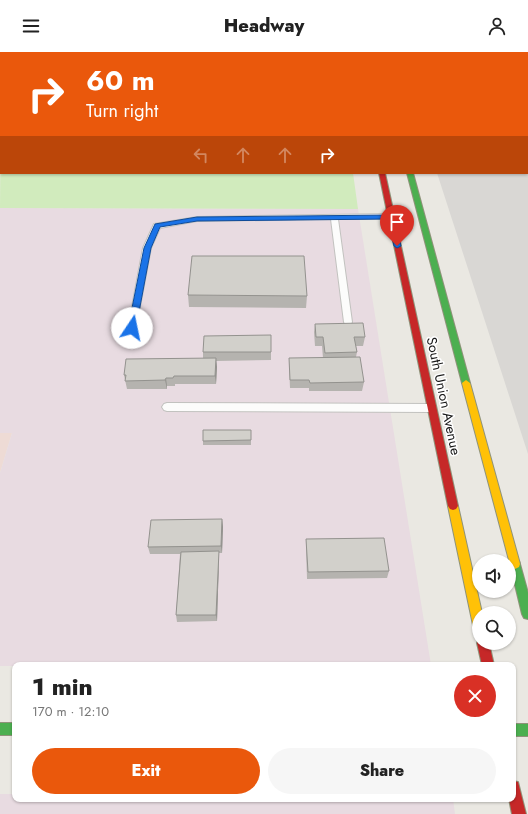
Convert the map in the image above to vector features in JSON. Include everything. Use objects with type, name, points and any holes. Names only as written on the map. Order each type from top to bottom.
[{"type":"main road","name":"South Union Avenue","points":[[382,174],[475,606]]},
{"type":"main road","name":"South Union Avenue","points":[[410,174],[528,614]]},
{"type":"main road","points":[[485,650],[487,662]]},
{"type":"main road","points":[[0,729],[12,729]]},
{"type":"main road","points":[[516,730],[528,730]]},
{"type":"main road","points":[[516,800],[519,814]]},
{"type":"lane","points":[[132,328],[147,248],[157,226],[197,219],[391,216]]},
{"type":"lane","points":[[334,217],[348,322]]},
{"type":"lane","points":[[167,407],[432,408]]},
{"type":"shaded area","points":[[437,174],[528,174],[528,454]]},
{"type":"shaded area","points":[[0,208],[358,209],[431,662],[12,662],[12,666],[0,666],[0,473],[12,433],[0,433]]},
{"type":"shaded area","points":[[0,433],[12,433],[0,473]]},
{"type":"shaded area","points":[[0,794],[12,794],[12,802],[453,802],[455,814],[0,814]]},
{"type":"green space","points":[[0,174],[353,174],[358,209],[0,208]]},
{"type":"building","points":[[192,256],[304,256],[307,296],[188,295]]},
{"type":"building","points":[[363,323],[365,337],[354,337],[357,352],[325,353],[323,337],[316,337],[315,324]]},
{"type":"building","points":[[271,335],[271,352],[203,352],[204,336]]},
{"type":"building","points":[[360,357],[364,382],[310,383],[309,380],[290,380],[289,358]]},
{"type":"building","points":[[216,358],[215,376],[174,376],[173,378],[166,378],[165,380],[125,381],[126,375],[124,375],[126,359]]},
{"type":"building","points":[[203,430],[251,430],[251,440],[203,441]]},
{"type":"building","points":[[222,519],[221,546],[148,547],[151,520]]},
{"type":"building","points":[[384,538],[389,571],[308,572],[306,539]]},
{"type":"building","points":[[219,551],[216,615],[176,615],[181,552]]},
{"type":"traffic: fast","points":[[410,174],[466,383]]},
{"type":"traffic: fast","points":[[516,568],[528,614]]},
{"type":"traffic: fast","points":[[0,729],[12,729]]},
{"type":"traffic: fast","points":[[516,730],[528,730]]},
{"type":"traffic: slow","points":[[466,383],[512,554]]},
{"type":"traffic: slow","points":[[453,506],[475,606]]},
{"type":"traffic: jam","points":[[382,174],[453,506]]},
{"type":"traffic: jam","points":[[485,650],[487,662]]},
{"type":"traffic: jam","points":[[516,800],[519,814]]},
{"type":"route","points":[[132,328],[147,248],[157,226],[197,219],[391,216],[397,246]]}]
